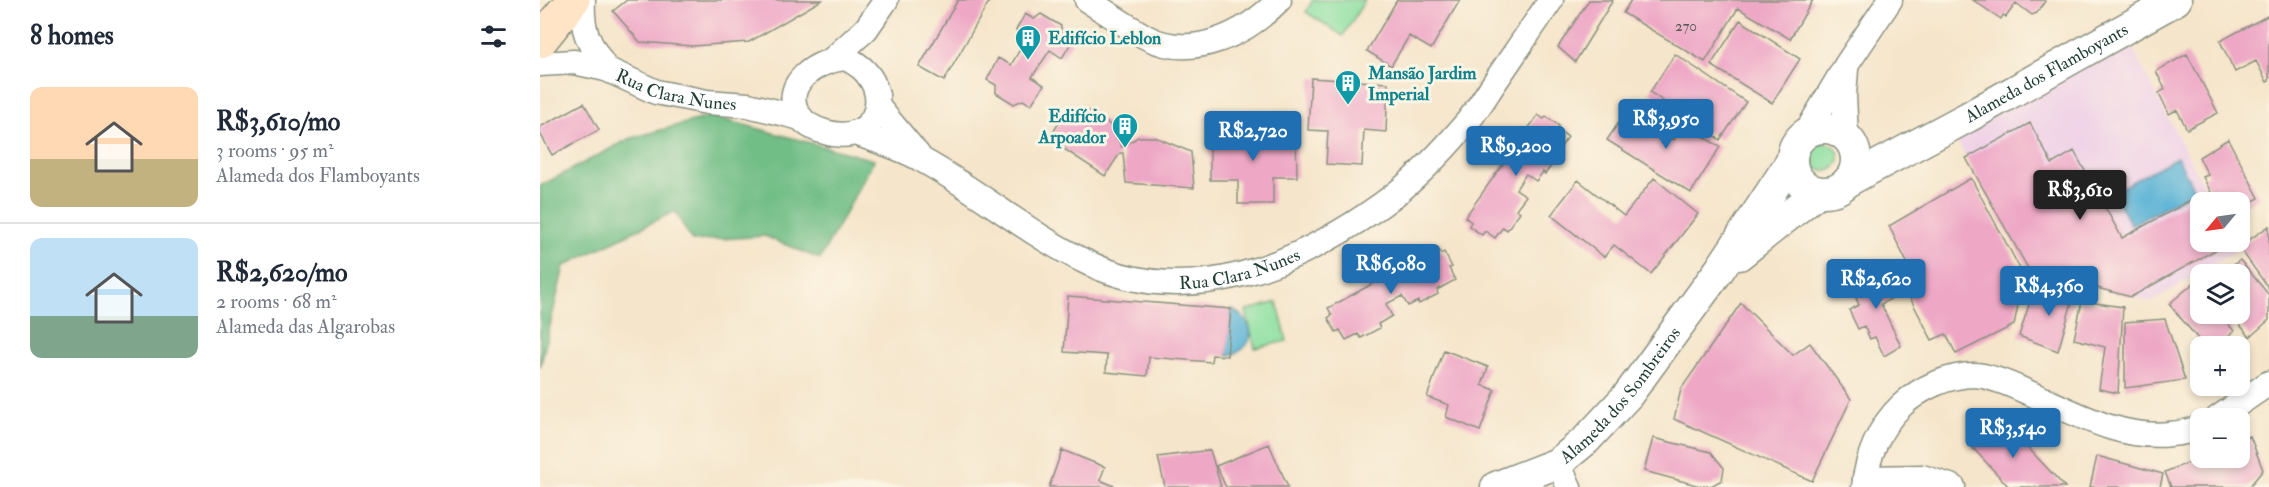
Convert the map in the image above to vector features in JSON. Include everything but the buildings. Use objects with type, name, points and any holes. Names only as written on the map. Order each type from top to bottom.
[{"type":"main road","points":[[540,41],[573,0]]},
{"type":"street","name":"Rua Clara Nunes","points":[[583,0],[583,27],[588,41],[606,69]]},
{"type":"street","points":[[833,59],[866,29],[886,0]]},
{"type":"street","points":[[1087,0],[1147,38],[1172,45],[1198,45],[1230,36],[1256,22],[1279,0]]},
{"type":"street","name":"Rua Clara Nunes","points":[[855,133],[921,159],[1034,232],[1089,264],[1132,278],[1183,284],[1232,278],[1279,264],[1330,237],[1382,205],[1421,172],[1470,118],[1551,0]]},
{"type":"street","points":[[1806,134],[1847,64],[1890,0]]},
{"type":"street","name":"Alameda dos Flamboyants","points":[[1848,181],[2176,0]]},
{"type":"street","points":[[866,29],[868,73]]},
{"type":"street","points":[[845,58],[858,63],[868,73],[879,95],[878,107],[874,118],[866,127],[855,133],[842,135],[813,128],[801,118],[795,108],[796,85],[818,65],[833,59],[845,58]]},
{"type":"street","name":"Rua Clara Nunes","points":[[540,64],[574,62],[606,69],[656,92],[707,102],[748,105],[801,118]]},
{"type":"street","points":[[1847,64],[1844,94],[1848,140]]},
{"type":"street","name":"Rua Clara Nunes","points":[[748,105],[796,85]]},
{"type":"street","name":"Rua Clara Nunes","points":[[878,107],[921,159]]},
{"type":"street","points":[[1827,128],[1837,131],[1848,140],[1854,151],[1856,162],[1854,172],[1848,181],[1835,191],[1818,192],[1799,181],[1794,171],[1793,150],[1806,134],[1816,129],[1827,128]]},
{"type":"street","name":"Alameda dos Flamboyants","points":[[1848,140],[1893,146],[1917,144]]},
{"type":"street","name":"Alameda dos Sombreiros","points":[[1496,487],[1564,475],[1586,440],[1628,395],[1720,269],[1792,160]]},
{"type":"street","name":"Alameda dos Sombreiros","points":[[1720,269],[1818,192]]},
{"type":"street","points":[[1953,487],[1922,477],[1865,483],[1871,453],[1887,419],[1911,396],[1947,379],[1976,375],[2010,385],[2122,431],[2156,436],[2190,432]]},
{"type":"street","points":[[2233,408],[2269,383]]},
{"type":"shaded area","points":[[2129,42],[2207,192],[2190,192],[2190,252],[2233,252],[2213,264],[2190,264],[2190,278],[2152,302],[2029,270],[1955,137]]},
{"type":"green space","points":[[1313,0],[1365,0],[1343,36],[1306,12]]},
{"type":"green space","points":[[711,116],[874,160],[820,259],[765,236],[692,241],[675,211],[564,266],[540,368],[540,186],[629,139]]},
{"type":"green space","points":[[1825,143],[1835,147],[1839,157],[1835,167],[1825,171],[1815,167],[1811,157],[1815,147]]},
{"type":"green space","points":[[1277,302],[1287,341],[1255,348],[1246,311]]},
{"type":"water","points":[[2177,157],[2195,191],[2131,225],[2113,192]]},
{"type":"water","points":[[1231,309],[1246,321],[1250,335],[1244,348],[1227,356]]},
{"type":"place","name":"Edifício Leblon","points":[[1028,61]]},
{"type":"place","name":"Mansão Jardim Imperial","points":[[1348,106]]},
{"type":"place","name":"Edifício Arpoador","points":[[1125,149]]}]
